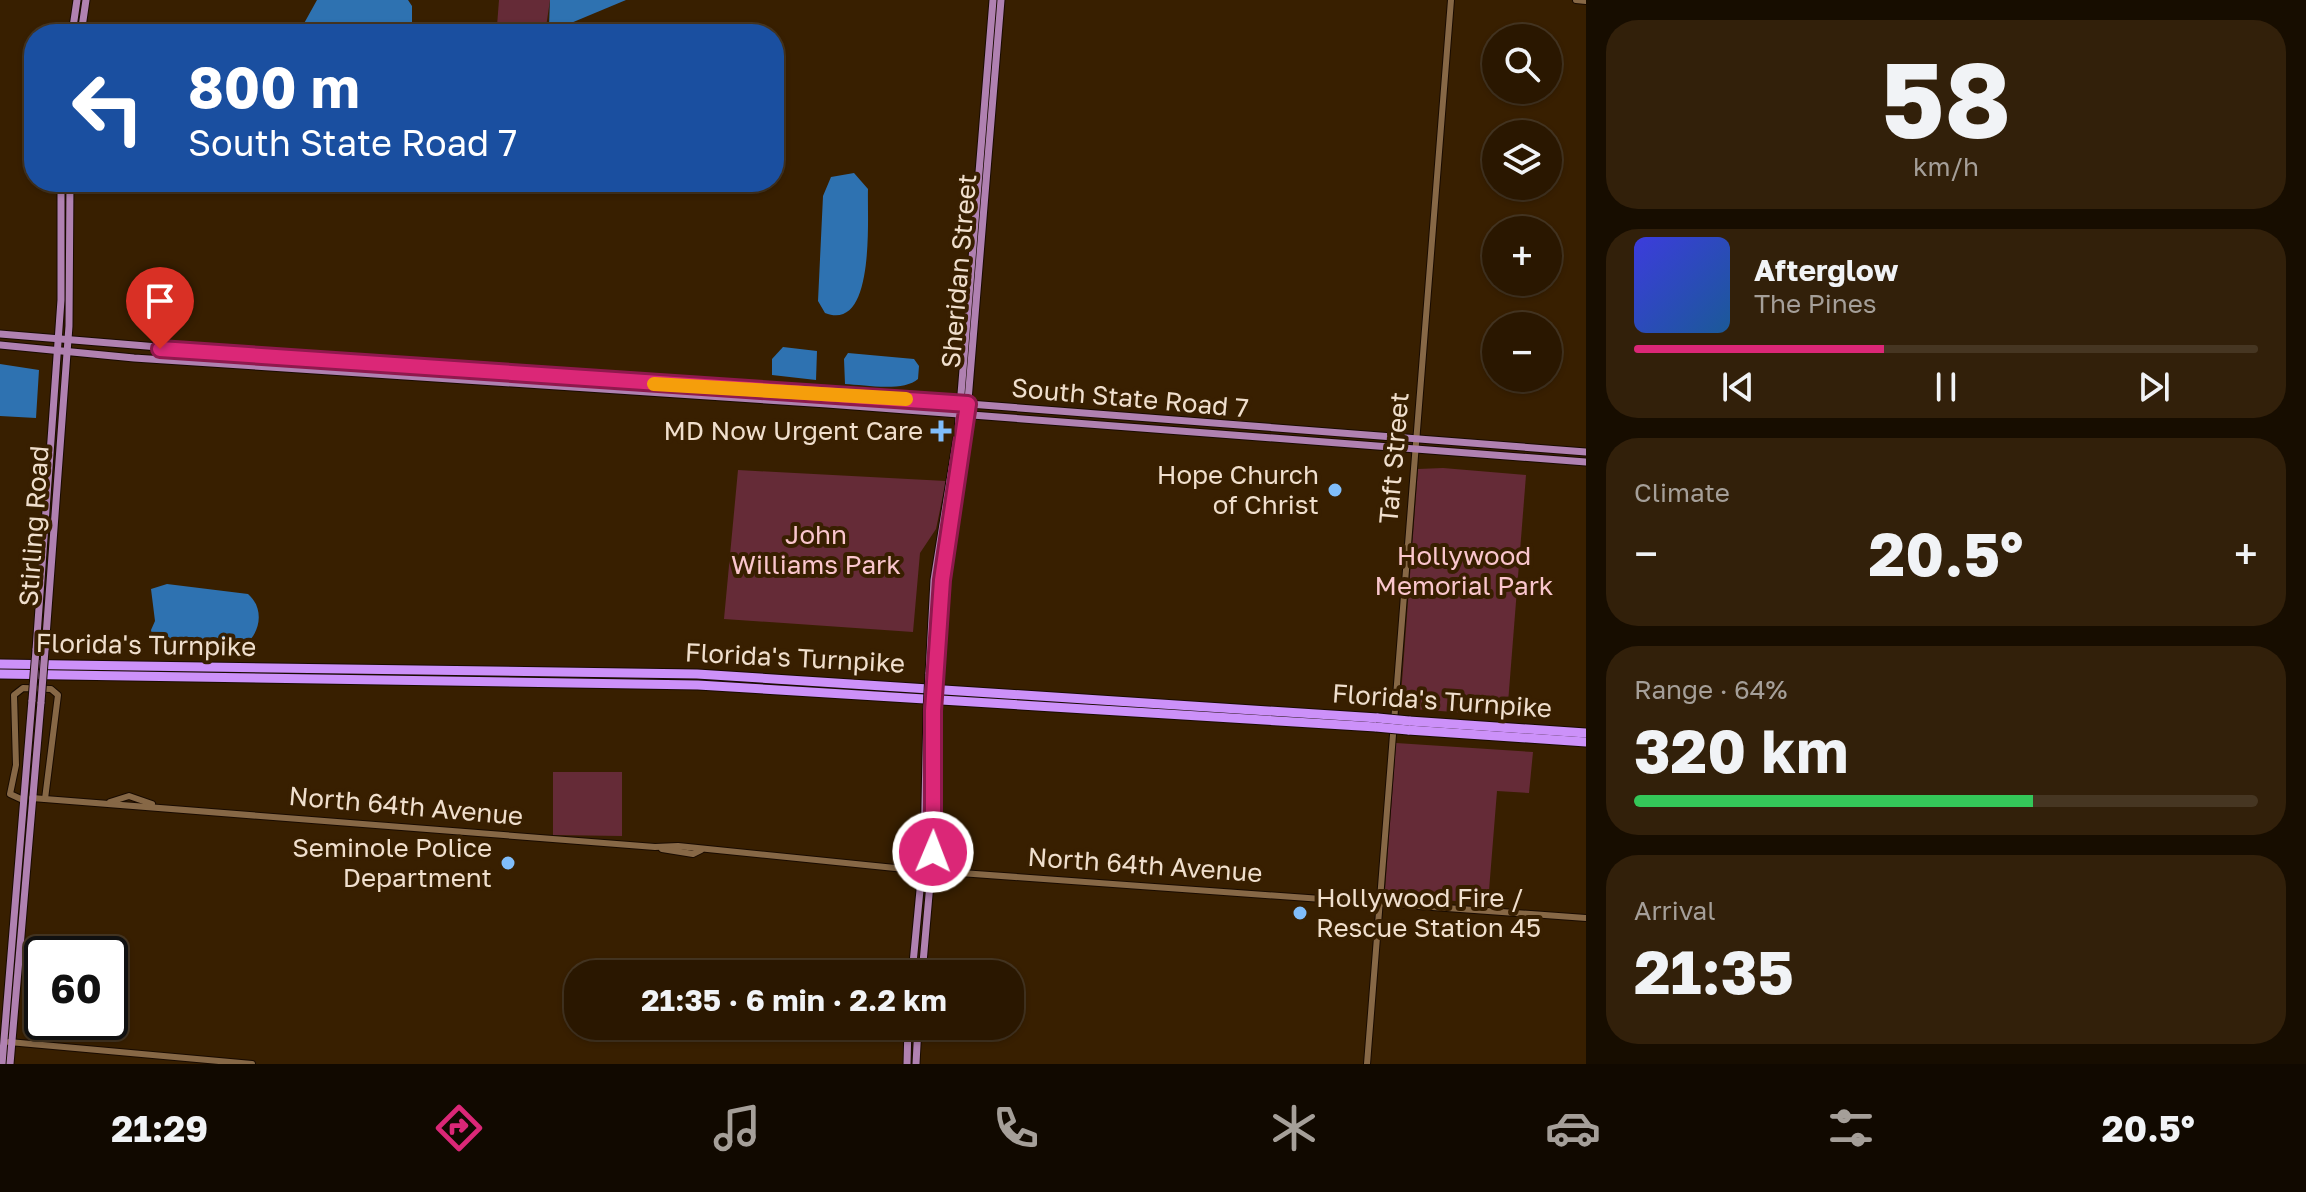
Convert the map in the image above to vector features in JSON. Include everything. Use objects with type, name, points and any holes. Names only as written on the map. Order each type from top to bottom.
[{"type":"highway","name":"Florida's Turnpike","points":[[0,664],[697,674],[1377,723]]},
{"type":"highway","name":"Florida's Turnpike","points":[[0,674],[714,685],[1586,733]]},
{"type":"highway","name":"Florida's Turnpike","points":[[1408,725],[1586,742]]},
{"type":"main road","points":[[73,24],[77,0]]},
{"type":"main road","points":[[82,24],[86,0]]},
{"type":"main road","name":"Sheridan Street","points":[[964,404],[993,0]]},
{"type":"main road","name":"Sheridan Street","points":[[923,960],[934,580],[963,415],[1001,0]]},
{"type":"main road","name":"Stirling Road","points":[[27,799],[41,702],[41,650],[58,342],[61,192]]},
{"type":"main road","name":"Stirling Road","points":[[10,1064],[8,1042],[32,700],[41,650],[68,353],[70,192]]},
{"type":"main road","points":[[60,224],[69,235]]},
{"type":"main road","name":"South State Road 7","points":[[0,334],[58,342],[832,394],[1316,434],[1586,452]]},
{"type":"main road","name":"South State Road 7","points":[[0,345],[68,353],[814,403],[1414,451],[1585,461]]},
{"type":"main road","points":[[194,362],[206,352]]},
{"type":"main road","points":[[286,368],[294,359]]},
{"type":"main road","points":[[371,374],[382,366]]},
{"type":"main road","points":[[814,403],[832,394]]},
{"type":"main road","points":[[1066,422],[1074,412]]},
{"type":"main road","points":[[1179,431],[1190,423]]},
{"type":"main road","points":[[1210,433],[1221,425]]},
{"type":"main road","points":[[1287,440],[1296,432]]},
{"type":"main road","points":[[1307,441],[1316,434]]},
{"type":"main road","points":[[1517,457],[1528,447]]},
{"type":"main road","name":"Sheridan Street","points":[[914,960],[927,870]]},
{"type":"main road","points":[[907,1064],[908,1040]]},
{"type":"main road","points":[[916,1064],[917,1040]]},
{"type":"main road","name":"Stirling Road","points":[[2,1064],[8,1042]]},
{"type":"street","name":"Taft Street","points":[[1367,1064],[1451,0]]},
{"type":"street","points":[[1576,0],[1586,1]]},
{"type":"street","name":"North 64th Avenue","points":[[45,799],[59,699],[51,689],[23,688],[14,695],[16,765],[10,797],[27,799],[101,802],[129,796],[155,806],[655,847],[678,846],[927,870],[1586,918]]},
{"type":"street","points":[[8,1042],[252,1064]]},
{"type":"green space","points":[[499,0],[550,0],[546,24],[497,24]]},
{"type":"green space","name":"Hollywood Memorial Park","points":[[1418,469],[1526,475],[1507,716],[1400,708]]},
{"type":"green space","name":"John Williams Park","points":[[738,470],[946,481],[936,529],[920,553],[913,632],[724,619]]},
{"type":"green space","points":[[1396,743],[1533,752],[1529,793],[1497,791],[1488,903],[1393,897],[1385,890]]},
{"type":"green space","points":[[553,772],[622,772],[622,836],[553,835]]},
{"type":"water","points":[[317,0],[408,0],[412,6],[412,24],[304,24]]},
{"type":"water","points":[[550,0],[626,0],[569,24],[549,24]]},
{"type":"water","points":[[854,173],[868,189],[867,246],[861,290],[853,306],[841,315],[825,313],[818,301],[823,196],[831,177]]},
{"type":"water","points":[[783,347],[817,351],[816,380],[772,375],[772,359]]},
{"type":"water","points":[[848,353],[914,359],[919,366],[918,379],[894,387],[845,384],[844,359]]},
{"type":"water","points":[[0,364],[39,370],[36,418],[0,416]]},
{"type":"water","points":[[167,584],[248,594],[256,604],[259,616],[254,634],[250,640],[153,641],[151,630],[155,621],[151,589]]},
{"type":"slow traffic","points":[[654,384],[906,399]]},
{"type":"place","name":"MD Now Urgent Care","points":[[941,431]]},
{"type":"place","name":"Hope Church of Christ","points":[[1335,490]]},
{"type":"place","name":"Seminole Police Department","points":[[508,863]]},
{"type":"place","name":"Hollywood Fire / Rescue Station 45","points":[[1300,913]]},
{"type":"route","points":[[160,349],[968,404],[961,470],[942,580],[933,711],[933,852]]}]
